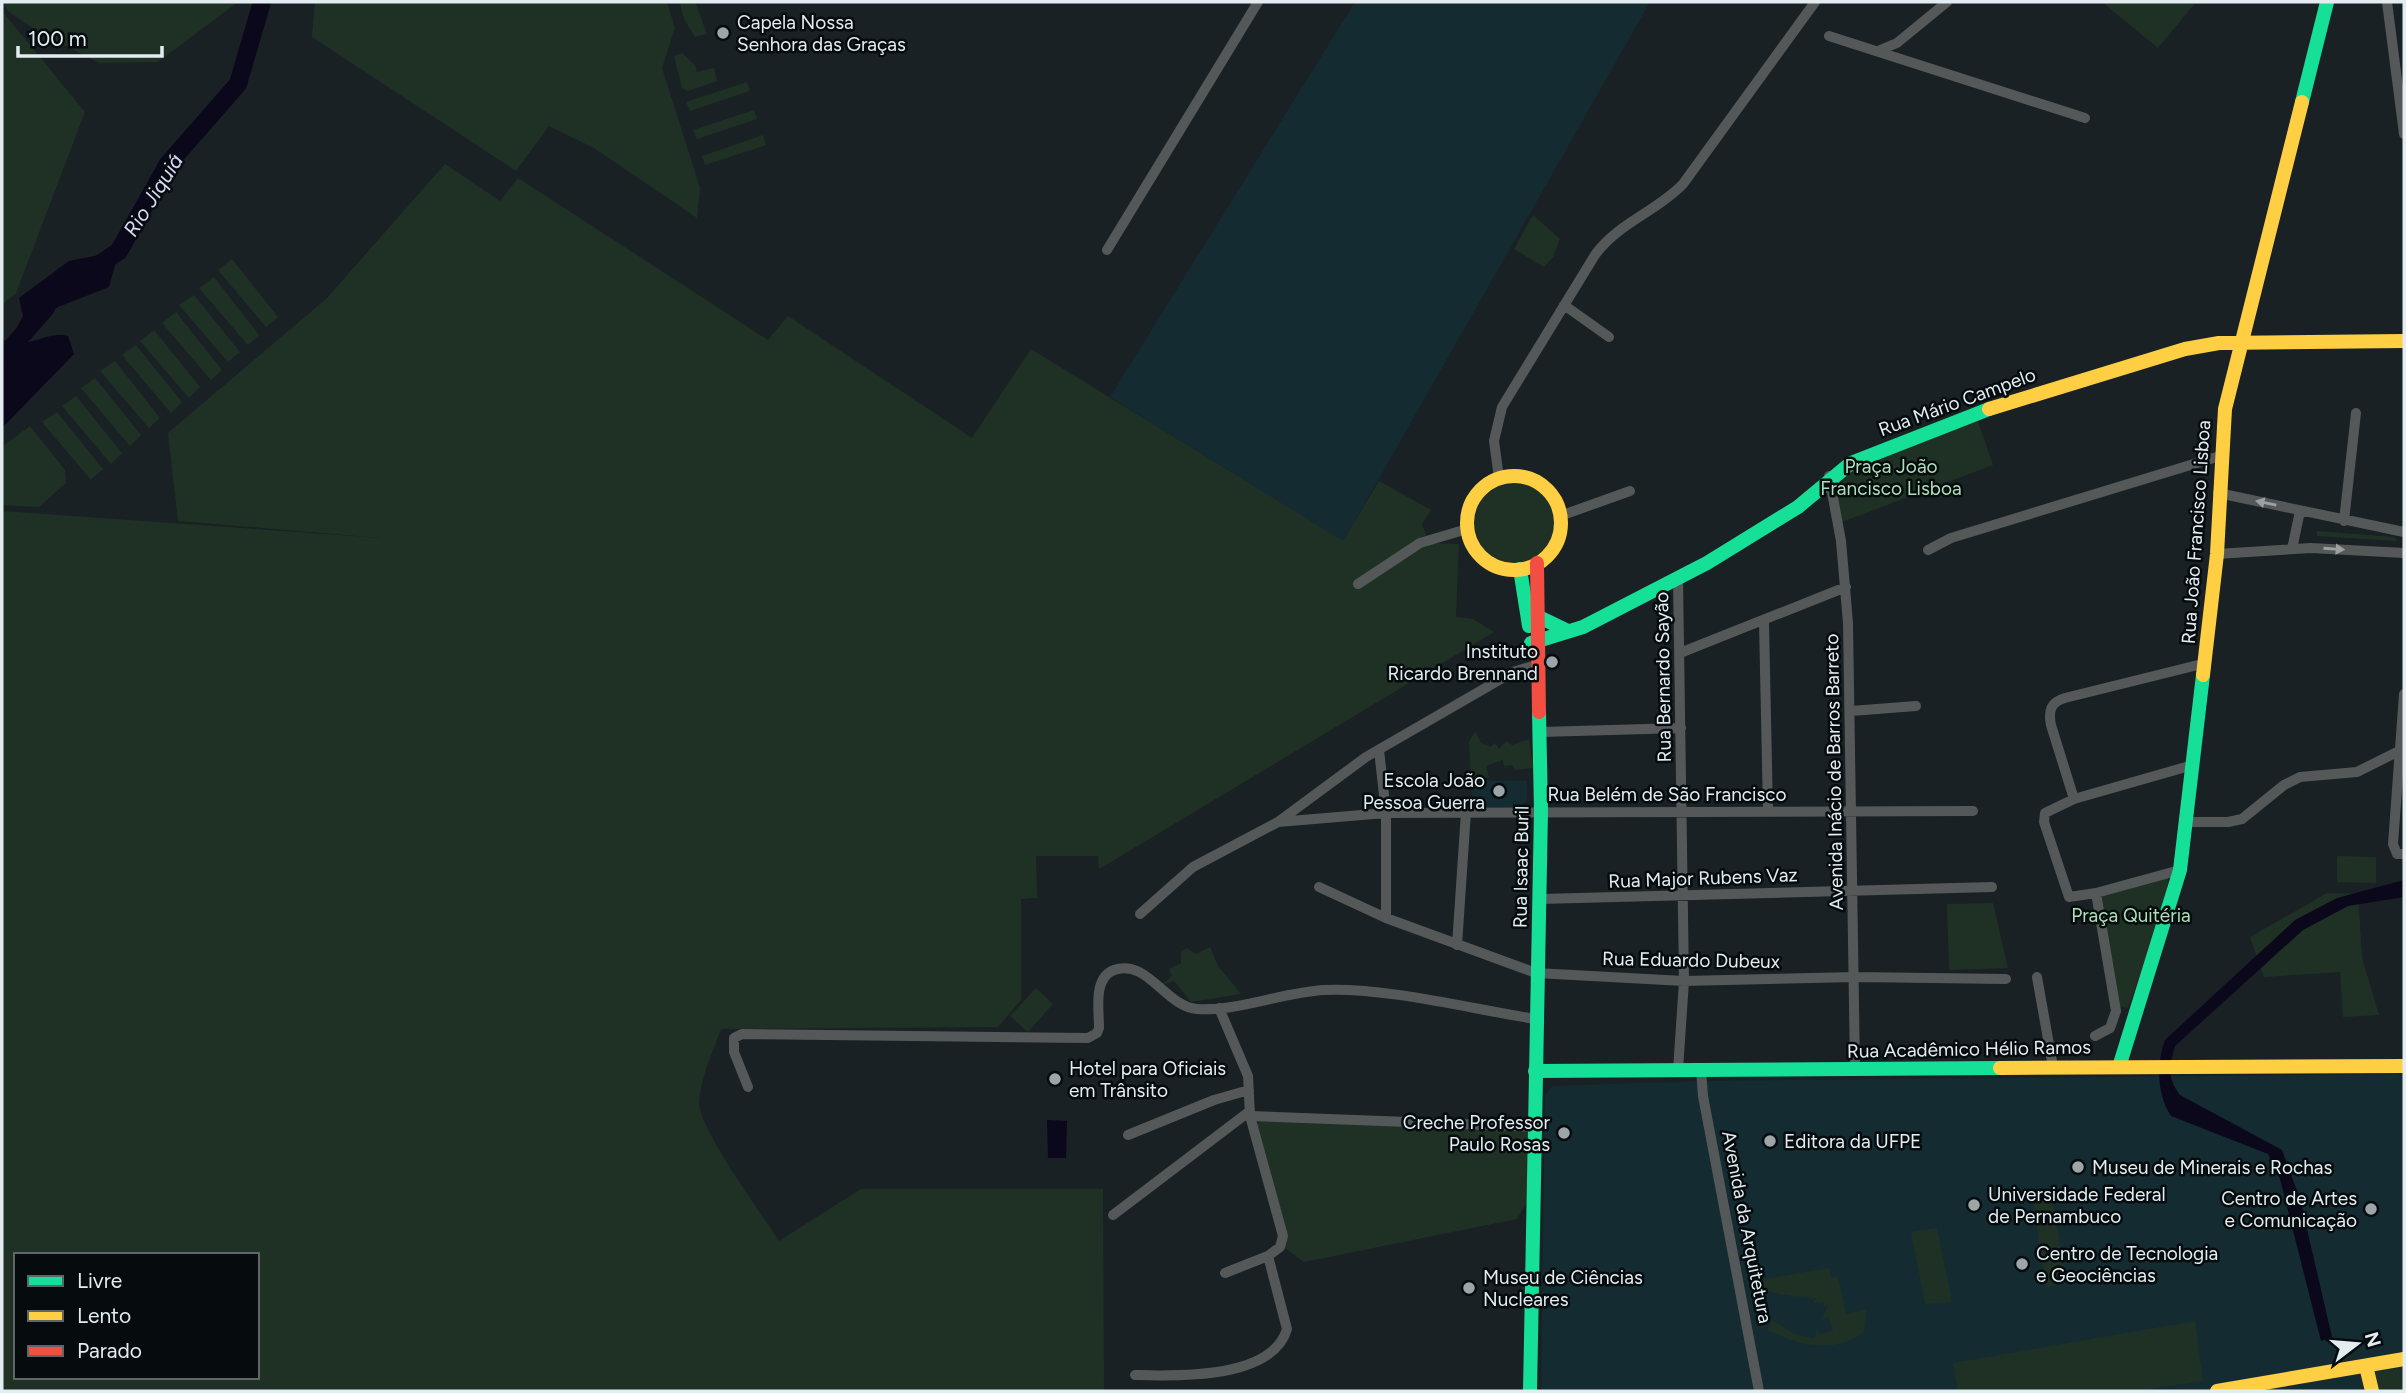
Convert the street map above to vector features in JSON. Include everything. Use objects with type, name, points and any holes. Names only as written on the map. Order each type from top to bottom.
[{"type":"street","points":[[1107,250],[1258,2]]},
{"type":"street","points":[[1499,478],[1494,441],[1502,407],[1595,255],[1612,235],[1662,202],[1683,184],[1815,2]]},
{"type":"street","points":[[1880,50],[1897,43],[1947,2]]},
{"type":"street","name":"Rua João Francisco Lisboa","points":[[2119,1067],[2180,870],[2217,554],[2218,493],[2225,409],[2327,2]]},
{"type":"street","points":[[2387,2],[2404,134]]},
{"type":"street","points":[[1829,36],[1880,50],[2085,118]]},
{"type":"street","points":[[1564,305],[1609,337]]},
{"type":"street","name":"Rua Mário Campelo","points":[[1535,643],[1605,617],[1678,578],[1787,514],[1829,476],[1871,453],[2029,396],[2185,349],[2219,343],[2404,341]]},
{"type":"street","points":[[2344,521],[2356,413]]},
{"type":"street","points":[[1928,550],[1951,538],[2220,457]]},
{"type":"street","points":[[1517,476],[1534,480],[1549,492],[1560,516],[1555,543],[1537,563],[1520,569],[1502,568],[1485,560],[1473,546],[1467,528],[1468,510],[1476,494],[1499,478],[1517,476]]},
{"type":"street","name":"Avenida Inácio de Barros Barreto","points":[[1829,476],[1846,587],[1853,810],[1855,1069]]},
{"type":"street","points":[[1560,516],[1630,491]]},
{"type":"street","points":[[2218,493],[2404,532]]},
{"type":"street","points":[[2292,549],[2300,511]]},
{"type":"street","points":[[1358,584],[1420,543],[1467,528]]},
{"type":"street","points":[[2217,554],[2292,549],[2404,553]]},
{"type":"street","name":"Rua Isaac Buril","points":[[1535,643],[1538,617],[1537,563]]},
{"type":"street","name":"Rua Isaac Buril","points":[[1520,569],[1535,643],[1541,732],[1541,900],[1536,973],[1530,1391]]},
{"type":"street","name":"Rua Bernardo Sayão","points":[[1678,578],[1684,981],[1678,1070]]},
{"type":"street","points":[[1680,653],[1764,622],[1846,587]]},
{"type":"street","points":[[1538,617],[1568,631]]},
{"type":"street","points":[[1764,622],[1768,812]]},
{"type":"street","points":[[2074,799],[2051,724],[2051,706],[2065,698],[2206,663]]},
{"type":"street","points":[[1386,918],[1385,813],[1379,750],[1513,672],[1536,665]]},
{"type":"street","points":[[2404,694],[2393,845],[2397,855],[2404,854]]},
{"type":"street","points":[[1851,711],[1916,706]]},
{"type":"street","points":[[1541,732],[1681,728]]},
{"type":"street","name":"Rua Belém de São Francisco","points":[[1140,915],[1193,867],[1278,822],[1379,750]]},
{"type":"street","points":[[2186,822],[2228,822],[2242,819],[2284,785],[2300,778],[2357,772],[2401,750]]},
{"type":"street","points":[[2180,870],[2096,893],[2069,897],[2044,822],[2045,813],[2049,808],[2074,799],[2193,765]]},
{"type":"street","name":"Rua Belém de São Francisco","points":[[1278,822],[1385,813],[1973,811]]},
{"type":"street","points":[[1457,945],[1466,813]]},
{"type":"street","name":"Rua Eduardo Dubeux","points":[[1319,887],[1386,918],[1536,973],[1684,981],[1855,977],[2006,979]]},
{"type":"street","name":"Rua Major Rubens Vaz","points":[[1541,900],[1992,887]]},
{"type":"street","points":[[2095,1036],[2110,1028],[2116,1011],[2096,893]]},
{"type":"street","points":[[748,1087],[733,1046],[734,1038],[742,1034],[1088,1038],[1097,1033],[1099,1028],[1101,983],[1106,975],[1120,969],[1135,969],[1171,998],[1188,1007],[1219,1008],[1326,990],[1391,996],[1535,1019]]},
{"type":"street","points":[[2037,976],[2053,1067]]},
{"type":"street","points":[[1219,1008],[1242,1059],[1249,1090],[1250,1113],[1283,1236],[1280,1247],[1268,1256],[1225,1273]]},
{"type":"street","name":"Rua Acadêmico Hélio Ramos","points":[[1535,1071],[2404,1066]]},
{"type":"street","name":"Avenida da Arquitetura","points":[[1700,1070],[1759,1391]]},
{"type":"street","points":[[1128,1135],[1214,1100],[1249,1090]]},
{"type":"street","points":[[1114,1215],[1250,1113],[1535,1127]]},
{"type":"street","points":[[1135,1375],[1209,1374],[1246,1364],[1277,1346],[1285,1337],[1286,1319],[1268,1256]]},
{"type":"street","points":[[2217,1391],[2404,1359]]},
{"type":"street","points":[[2366,1366],[2372,1391]]},
{"type":"shaded area","points":[[1355,2],[1650,2],[1343,542],[1110,397]]},
{"type":"shaded area","points":[[119,251],[109,287],[58,307],[22,330],[19,343],[55,335],[68,336],[74,354],[2,428],[2,341],[11,339],[23,316],[19,298],[69,261]]},
{"type":"shaded area","name":"Escola João Pessoa Guerra","points":[[1471,780],[1527,781],[1527,801],[1517,808],[1472,809]]},
{"type":"shaded area","points":[[2404,880],[2404,897],[2348,906],[2303,930],[2175,1046],[2171,1060],[2171,1077],[2180,1095],[2282,1150],[2300,1199],[2332,1337],[2321,1341],[2280,1179],[2268,1154],[2171,1116],[2163,1099],[2159,1079],[2160,1059],[2165,1040],[2295,920],[2337,898]]},
{"type":"shaded area","name":"Universidade Federal de Pernambuco","points":[[2404,1074],[2404,1391],[1541,1391],[1545,1095],[1552,1086],[1701,1081]]},
{"type":"shaded area","points":[[1047,1120],[1067,1121],[1066,1158],[1048,1158]]},
{"type":"green space","points":[[2,2],[238,2],[158,62],[99,63],[37,31],[9,12]]},
{"type":"green space","points":[[315,2],[667,2],[675,28],[662,68],[700,188],[697,218],[594,148],[549,126],[516,171],[312,37]]},
{"type":"green space","points":[[695,2],[707,34],[695,37],[684,19],[680,3]]},
{"type":"green space","points":[[2102,2],[2196,2],[2158,48]]},
{"type":"green space","points":[[2,11],[85,112],[16,293],[2,305]]},
{"type":"green space","points":[[682,53],[695,65],[697,72],[714,68],[717,81],[688,91],[682,88],[674,56]]},
{"type":"green space","points":[[747,82],[750,91],[690,111],[686,102]]},
{"type":"green space","points":[[754,110],[757,119],[697,139],[693,130]]},
{"type":"green space","points":[[763,135],[766,145],[705,165],[702,156]]},
{"type":"green space","points":[[445,164],[500,201],[518,178],[768,340],[788,316],[972,438],[1031,349],[1343,541],[1379,481],[1431,510],[1422,524],[1429,543],[1459,544],[1456,617],[1473,619],[1494,632],[1099,869],[1098,856],[1036,856],[1037,898],[1021,899],[1021,1000],[998,1027],[721,1029],[702,1082],[699,1101],[701,1114],[720,1150],[779,1241],[861,1189],[1103,1189],[1104,1391],[2,1391],[2,511],[381,538],[178,521],[168,433],[327,298]]},
{"type":"green space","points":[[1533,215],[1560,239],[1553,257],[1544,267],[1514,249]]},
{"type":"green space","points":[[232,259],[278,317],[266,327],[218,270]]},
{"type":"green space","points":[[214,277],[259,335],[248,345],[199,288]]},
{"type":"green space","points":[[194,295],[240,352],[228,362],[179,305]]},
{"type":"green space","points":[[176,312],[222,370],[211,380],[162,323]]},
{"type":"green space","points":[[154,330],[200,387],[189,398],[140,341]]},
{"type":"green space","points":[[136,345],[182,402],[171,413],[122,355]]},
{"type":"green space","points":[[115,361],[160,418],[149,428],[100,371]]},
{"type":"green space","points":[[95,378],[141,435],[130,446],[81,388]]},
{"type":"green space","points":[[76,396],[122,453],[111,464],[62,406]]},
{"type":"green space","points":[[57,412],[103,469],[91,480],[42,422]]},
{"type":"green space","name":"Praça João Francisco Lisboa","points":[[1976,416],[1993,465],[1842,522],[1834,476]]},
{"type":"green space","points":[[30,426],[65,470],[66,483],[39,507],[2,505],[2,447]]},
{"type":"green space","points":[[1514,483],[1529,486],[1542,495],[1551,508],[1554,523],[1551,538],[1542,551],[1529,560],[1514,563],[1499,560],[1486,551],[1477,538],[1474,523],[1477,508],[1486,495],[1499,486]]},
{"type":"green space","points":[[2317,531],[2394,537],[2397,541],[2317,536]]},
{"type":"green space","points":[[1475,731],[1481,743],[1490,747],[1495,743],[1499,749],[1506,741],[1512,745],[1529,739],[1533,768],[1515,770],[1512,765],[1504,766],[1503,760],[1486,766],[1489,777],[1471,780],[1469,742]]},
{"type":"green space","points":[[2337,856],[2376,857],[2376,883],[2337,882]]},
{"type":"green space","name":"Praça Quitéria","points":[[2168,878],[2167,898],[2128,1008],[2119,1006],[2101,900],[2103,895]]},
{"type":"green space","points":[[2327,893],[2358,894],[2362,958],[2379,1015],[2343,1017],[2340,972],[2264,977],[2250,937]]},
{"type":"green space","points":[[1993,903],[2008,968],[1949,970],[1947,904]]},
{"type":"green space","points":[[1210,947],[1218,966],[1241,994],[1191,1002],[1174,981],[1161,985],[1172,976],[1169,969],[1181,963],[1181,952],[1187,948],[1196,954]]},
{"type":"green space","points":[[1036,988],[1053,1004],[1028,1032],[1010,1016]]},
{"type":"green space","points":[[1261,1119],[1536,1127],[1533,1192],[1517,1219],[1304,1262],[1281,1245],[1251,1132]]},
{"type":"green space","points":[[2052,1198],[2067,1283],[2046,1287],[2033,1202]]},
{"type":"green space","points":[[1937,1228],[1952,1302],[1925,1304],[1911,1232]]},
{"type":"green space","points":[[1829,1268],[1831,1278],[1838,1276],[1846,1314],[1867,1309],[1864,1332],[1840,1344],[1816,1345],[1791,1340],[1767,1330],[1772,1320],[1793,1333],[1814,1339],[1818,1327],[1819,1334],[1833,1331],[1828,1317],[1821,1320],[1828,1305],[1823,1307],[1824,1302],[1817,1304],[1820,1300],[1815,1303],[1813,1302],[1816,1298],[1809,1300],[1812,1296],[1807,1299],[1808,1295],[1800,1297],[1803,1294],[1799,1297],[1770,1292],[1754,1281]]},
{"type":"green space","points":[[2195,1321],[2203,1381],[2135,1391],[1958,1391],[1953,1363]]},
{"type":"green space","points":[[2404,1367],[2404,1391],[2376,1391],[2372,1373]]},
{"type":"waterway","name":"Rio Jiquiá","points":[[100,264],[119,251],[168,164],[238,84],[262,2]]},
{"type":"waterway","name":"Rio Jiquiá","points":[[2,358],[46,308]]},
{"type":"traffic: fast","points":[[2302,102],[2327,2]]},
{"type":"traffic: fast","points":[[1531,643],[1583,627],[1707,563],[1798,507],[1851,463],[1989,409]]},
{"type":"traffic: fast","points":[[1520,569],[1529,626]]},
{"type":"traffic: fast","points":[[1537,616],[1568,631]]},
{"type":"traffic: fast","points":[[2119,1067],[2180,870],[2203,675]]},
{"type":"traffic: fast","points":[[1530,1391],[1541,811],[1539,712]]},
{"type":"traffic: fast","points":[[1535,1071],[2000,1068]]},
{"type":"traffic: slow","points":[[2203,675],[2217,554],[2225,409],[2302,102]]},
{"type":"traffic: slow","points":[[1989,409],[2185,349],[2219,343],[2404,341]]},
{"type":"traffic: slow","points":[[1514,476],[1532,480],[1547,490],[1557,505],[1561,523],[1557,541],[1547,556],[1532,566],[1514,570],[1496,566],[1481,556],[1471,541],[1467,523],[1471,505],[1481,490],[1496,480],[1514,476]]},
{"type":"traffic: slow","points":[[2000,1068],[2404,1066]]},
{"type":"traffic: slow","points":[[2217,1391],[2404,1359]]},
{"type":"traffic: slow","points":[[2366,1366],[2372,1391]]},
{"type":"traffic: jam","points":[[1537,563],[1539,712]]},
{"type":"place","name":"Capela Nossa Senhora das Graças","points":[[723,33]]},
{"type":"place","name":"Instituto Ricardo Brennand","points":[[1552,662]]},
{"type":"place","name":"Escola João Pessoa Guerra","points":[[1499,791]]},
{"type":"place","name":"Hotel para Oficiais em Trânsito","points":[[1055,1079]]},
{"type":"place","name":"Creche Professor Paulo Rosas","points":[[1564,1133]]},
{"type":"place","name":"Editora da UFPE","points":[[1770,1141]]},
{"type":"place","name":"Museu de Minerais e Rochas","points":[[2078,1167]]},
{"type":"place","name":"Universidade Federal de Pernambuco","points":[[1974,1205]]},
{"type":"place","name":"Centro de Artes e Comunicação","points":[[2371,1209]]},
{"type":"place","name":"Centro de Tecnologia e Geociências","points":[[2022,1264]]},
{"type":"place","name":"Museu de Ciências Nucleares","points":[[1469,1288]]}]
